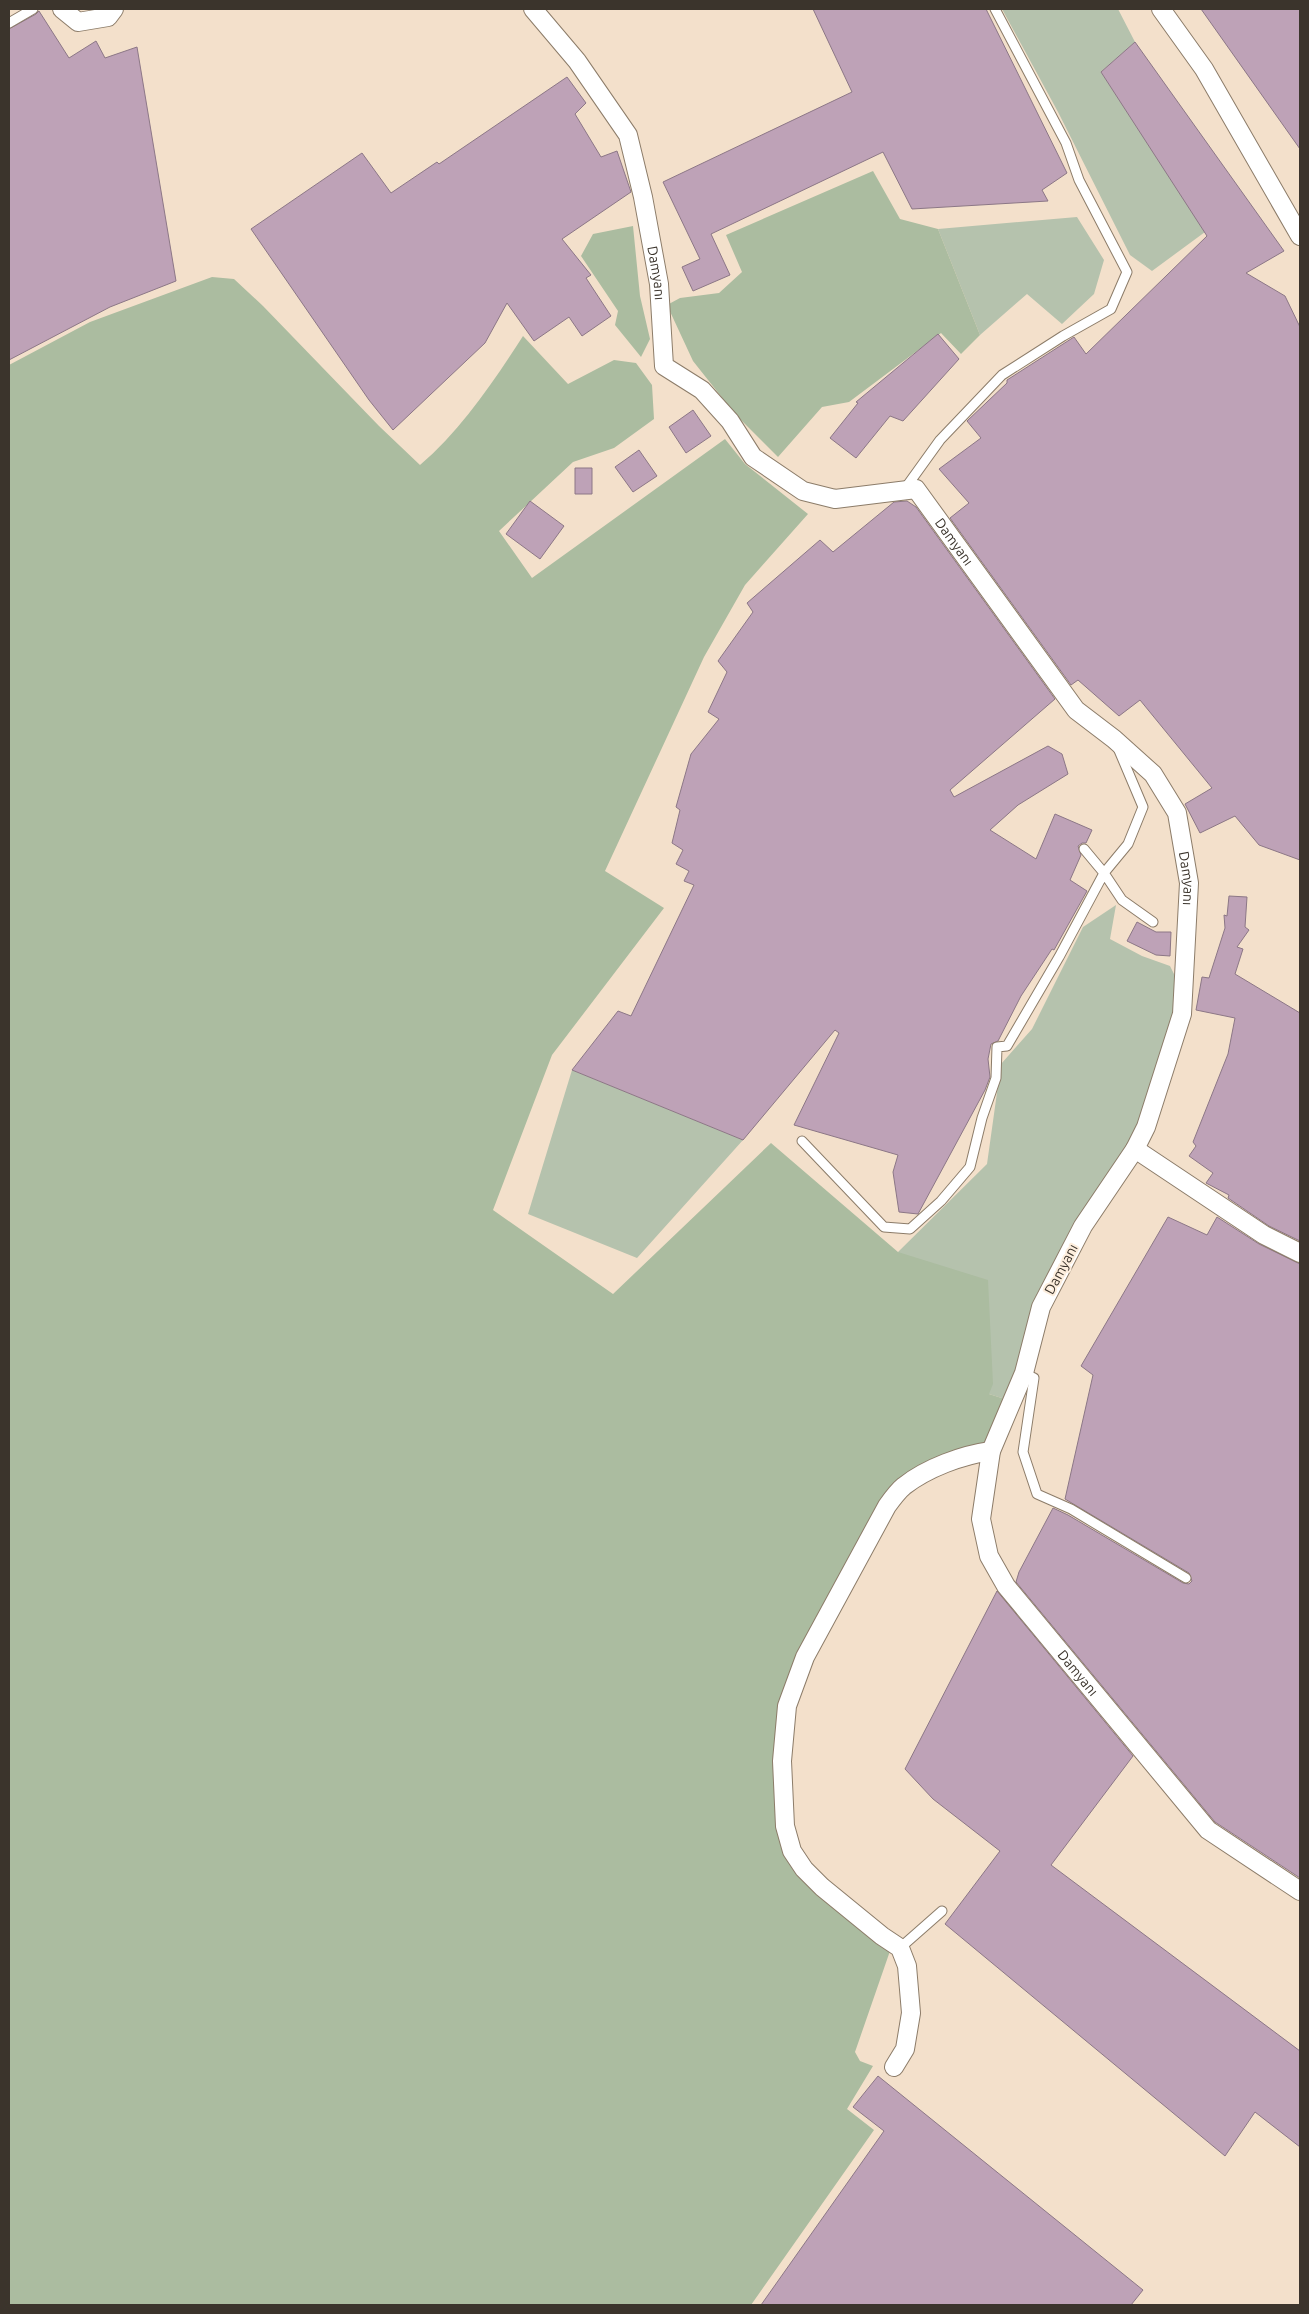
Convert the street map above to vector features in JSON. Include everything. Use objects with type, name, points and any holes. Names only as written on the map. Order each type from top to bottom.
[{"type":"street","points":[[62,9],[78,22],[108,16],[114,9]]},
{"type":"street","name":"Damyanı","points":[[532,9],[577,61],[628,135],[643,197],[659,284],[664,366],[702,390],[730,421],[753,457],[803,491],[835,499],[916,489],[1076,710],[1114,739],[1153,774],[1177,813],[1189,883],[1182,1014],[1146,1127],[1134,1149],[1084,1226],[1041,1307],[1024,1373],[990,1451],[981,1519],[989,1556],[1006,1586],[1208,1830],[1300,1891]]},
{"type":"street","points":[[1161,9],[1204,70],[1300,236]]},
{"type":"street","points":[[1134,1149],[1264,1234],[1300,1253]]},
{"type":"street","points":[[894,2067],[905,2049],[911,2013],[906,1966],[900,1948],[882,1936],[822,1887],[804,1869],[792,1851],[785,1826],[782,1761],[787,1706],[805,1657],[887,1506],[902,1487],[923,1473],[978,1453],[990,1451]]},
{"type":"lane","points":[[9,23],[33,9]]},
{"type":"lane","points":[[904,490],[940,440],[1002,375],[1063,336],[1111,309],[1127,272],[1079,180],[1066,143],[995,9]]},
{"type":"lane","points":[[802,1141],[884,1227],[910,1229],[942,1201],[970,1167],[982,1118],[996,1078],[997,1047],[1007,1046],[1025,1018],[1104,873],[1128,844],[1143,807],[1114,739]]},
{"type":"lane","points":[[1084,849],[1104,873],[1122,900],[1153,922]]},
{"type":"lane","points":[[1024,1373],[1034,1378],[1023,1452],[1037,1494],[1071,1510],[1186,1578]]},
{"type":"lane","points":[[900,1948],[942,1911]]},
{"type":"green space","points":[[1002,9],[1118,9],[1135,42],[1101,72],[1205,232],[1152,271],[1130,255],[1058,112]]},
{"type":"green space","points":[[873,171],[900,219],[938,229],[980,335],[961,354],[941,333],[849,402],[822,407],[778,457],[735,414],[693,361],[667,305],[680,298],[719,293],[742,272],[726,235]]},
{"type":"green space","points":[[1077,217],[1104,260],[1094,294],[1062,324],[1027,294],[980,335],[938,229]]},
{"type":"green space","points":[[633,226],[640,296],[650,339],[641,357],[615,325],[618,311],[581,256],[593,234]]},
{"type":"green space","points":[[212,277],[234,279],[420,465],[463,421],[523,336],[568,384],[614,360],[636,363],[652,385],[654,419],[614,448],[573,462],[499,531],[532,578],[725,439],[745,464],[808,514],[745,585],[704,657],[605,871],[664,908],[552,1055],[493,1210],[613,1294],[771,1143],[898,1252],[988,1280],[993,1384],[989,1394],[1008,1400],[986,1443],[901,1483],[782,1706],[787,1852],[890,1951],[855,2052],[860,2061],[873,2066],[847,2109],[874,2130],[751,2305],[9,2305],[9,365],[90,322]]},
{"type":"green space","points":[[1116,905],[1110,939],[1142,956],[1170,966],[1175,976],[1175,999],[1165,1055],[1141,1124],[1080,1225],[1008,1400],[989,1394],[898,1252],[987,1164],[1001,1064],[1032,1029],[1083,927]]},
{"type":"green space","points":[[572,1070],[743,1140],[637,1258],[528,1214]]},
{"type":"building","points":[[813,9],[986,9],[1067,173],[1042,190],[1048,201],[912,209],[883,152],[711,234],[730,275],[693,291],[682,267],[700,259],[663,182],[852,92]]},
{"type":"building","points":[[1201,9],[1300,9],[1300,149]]},
{"type":"building","points":[[39,11],[69,58],[96,41],[105,58],[137,47],[176,281],[110,307],[9,360],[9,29]]},
{"type":"building","points":[[1135,42],[1284,251],[1246,273],[1285,296],[1300,327],[1300,860],[1259,845],[1235,816],[1200,833],[1185,804],[1212,788],[1140,700],[1119,716],[1078,680],[1071,685],[950,518],[969,503],[939,469],[981,438],[967,421],[1007,383],[1007,380],[1074,337],[1086,354],[1207,236],[1101,72]]},
{"type":"building","points":[[567,77],[586,103],[575,114],[601,157],[617,151],[631,192],[562,239],[591,275],[586,278],[611,316],[582,336],[569,317],[534,341],[507,303],[485,343],[393,430],[369,400],[251,229],[362,153],[391,193],[437,162],[439,164]]},
{"type":"building","points":[[938,334],[959,359],[903,421],[890,416],[856,458],[830,438],[858,403],[856,402]]},
{"type":"building","points":[[693,410],[711,436],[686,453],[669,427]]},
{"type":"building","points":[[639,450],[657,476],[633,492],[615,467]]},
{"type":"building","points":[[575,468],[592,468],[592,494],[575,494]]},
{"type":"building","points":[[530,501],[564,526],[540,559],[506,534]]},
{"type":"building","points":[[907,501],[916,507],[1055,699],[950,790],[954,797],[1048,746],[1062,754],[1068,774],[1018,805],[990,830],[1036,859],[1055,814],[1092,830],[1086,843],[1078,846],[1081,855],[1070,880],[1087,891],[1054,950],[1052,949],[1021,996],[998,1041],[991,1044],[988,1059],[990,1077],[985,1090],[918,1214],[899,1212],[893,1172],[898,1155],[794,1125],[839,1033],[835,1030],[743,1140],[572,1070],[618,1011],[631,1016],[694,885],[684,881],[689,871],[676,864],[683,850],[672,843],[680,810],[676,807],[691,754],[719,719],[708,712],[727,672],[718,661],[753,612],[747,603],[820,540],[833,552],[894,502]]},
{"type":"building","points":[[1229,896],[1247,897],[1245,927],[1249,930],[1237,947],[1243,949],[1235,974],[1300,1013],[1300,1241],[1269,1226],[1228,1198],[1229,1195],[1206,1183],[1213,1173],[1189,1156],[1196,1146],[1193,1142],[1228,1054],[1235,1018],[1196,1010],[1202,977],[1209,978],[1225,928],[1224,915],[1227,916]]},
{"type":"building","points":[[1137,922],[1156,932],[1171,932],[1170,956],[1156,955],[1127,941]]},
{"type":"building","points":[[1168,1217],[1207,1235],[1217,1217],[1259,1244],[1300,1264],[1300,1878],[1215,1822],[1016,1582],[1019,1572],[1053,1508],[1183,1583],[1189,1584],[1192,1581],[1189,1573],[1065,1499],[1093,1375],[1081,1366]]},
{"type":"building","points":[[997,1591],[1133,1756],[1051,1865],[1300,2051],[1300,2147],[1255,2112],[1225,2156],[945,1924],[1000,1851],[933,1799],[905,1769]]},
{"type":"building","points":[[878,2076],[1143,2290],[1131,2305],[761,2305],[884,2131],[853,2107]]}]
